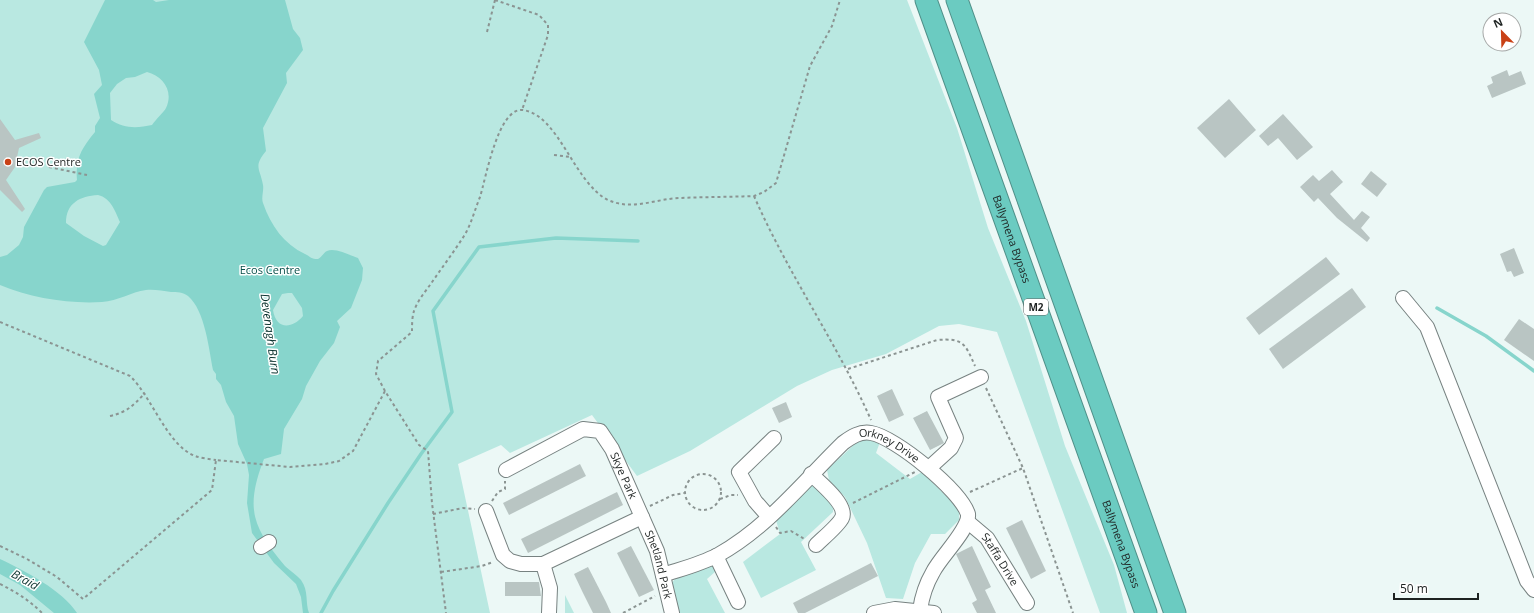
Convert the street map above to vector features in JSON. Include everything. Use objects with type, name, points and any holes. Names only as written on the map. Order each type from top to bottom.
[{"type":"highway","name":"Ballymena Bypass","points":[[926,0],[1146,613]]},
{"type":"highway","name":"M2","points":[[957,0],[1174,613]]},
{"type":"street","points":[[1403,298],[1427,328],[1527,581],[1534,590]]},
{"type":"street","points":[[928,467],[951,448],[956,438],[938,397],[981,378]]},
{"type":"street","name":"Skye Park","points":[[506,470],[584,429],[600,430],[612,449],[642,517]]},
{"type":"street","name":"Orkney Drive","points":[[663,575],[716,556],[756,529],[811,474],[848,440],[863,433],[873,433],[883,437],[928,467],[960,501],[968,512],[968,522]]},
{"type":"street","points":[[769,517],[751,495],[739,472],[774,438]]},
{"type":"street","points":[[811,474],[835,497],[842,509],[842,519],[816,545]]},
{"type":"street","points":[[486,511],[506,558],[518,564],[543,564],[642,517]]},
{"type":"street","name":"Shetland Park","points":[[642,517],[657,551],[672,613]]},
{"type":"street","points":[[874,613],[896,608],[927,612],[924,592],[933,571],[968,522]]},
{"type":"street","name":"Staffa Drive","points":[[968,522],[987,538],[1027,603]]},
{"type":"street","points":[[716,556],[738,602]]},
{"type":"street","points":[[543,564],[550,588],[549,613]]},
{"type":"path","points":[[487,32],[495,0],[539,15],[548,25],[548,36],[522,110]]},
{"type":"path","points":[[446,613],[432,503],[428,451],[420,445],[376,374],[378,361],[412,332],[414,311],[420,299],[465,234],[480,196],[496,141],[508,116],[515,111],[522,110],[534,113],[547,125],[571,157],[583,178],[593,189],[608,200],[621,204],[638,206],[677,198],[754,196],[764,192],[776,182],[810,66],[832,26],[840,0]]},
{"type":"path","points":[[554,155],[571,157]]},
{"type":"path","points":[[49,166],[87,175]]},
{"type":"path","points":[[754,196],[790,271],[848,369],[872,423],[873,433]]},
{"type":"path","points":[[0,322],[130,376],[145,393],[168,432],[183,448],[194,456],[216,460],[290,467],[325,464],[339,461],[353,451],[386,391]]},
{"type":"path","points":[[848,369],[937,340],[951,339],[960,341],[967,347],[1023,468],[1073,613]]},
{"type":"path","points":[[110,416],[122,413],[130,408],[145,393]]},
{"type":"path","points":[[0,546],[57,576],[83,599],[212,490],[216,460]]},
{"type":"path","points":[[842,509],[928,467]]},
{"type":"path","points":[[960,501],[969,493],[1023,468]]},
{"type":"path","points":[[720,499],[721,487],[714,478],[709,475],[697,475],[692,478],[688,482],[684,493],[689,505],[700,511],[712,508],[720,499],[731,494],[751,495]]},
{"type":"path","points":[[642,517],[649,507],[673,495],[684,493]]},
{"type":"path","points":[[769,517],[780,533],[790,531],[816,545]]},
{"type":"path","points":[[441,572],[482,566],[506,558]]},
{"type":"path","points":[[0,584],[32,602],[42,613]]},
{"type":"path","points":[[622,613],[667,590]]},
{"type":"green space","name":"Ecos Centre","points":[[0,0],[907,0],[957,128],[988,228],[1026,321],[1065,446],[1114,565],[1127,613],[1100,613],[997,332],[959,324],[939,326],[886,354],[832,370],[797,386],[690,451],[637,476],[592,415],[510,453],[501,445],[458,464],[490,613],[0,613]]},
{"type":"green space","points":[[870,438],[880,442],[876,453],[910,479],[922,472],[959,509],[959,520],[945,534],[931,534],[915,563],[903,599],[886,598],[867,543],[845,497],[829,480],[827,470],[858,441]]},
{"type":"green space","points":[[811,485],[817,485],[833,502],[833,512],[801,542],[816,570],[761,598],[743,562],[780,534],[776,520]]},
{"type":"green space","points":[[712,564],[715,566],[716,571],[707,579],[725,613],[679,613],[672,583],[677,576]]},
{"type":"green space","points":[[565,595],[574,613],[565,613]]},
{"type":"water","name":"Devenagh Burn","points":[[105,0],[153,0],[156,2],[169,0],[285,0],[293,29],[300,38],[303,50],[286,73],[287,83],[263,128],[266,151],[262,156],[258,168],[263,185],[263,203],[274,227],[285,240],[297,250],[312,258],[318,259],[327,251],[338,251],[358,258],[363,268],[362,280],[351,308],[337,321],[340,327],[334,343],[320,361],[306,386],[302,399],[284,429],[281,454],[264,459],[255,491],[255,516],[259,528],[265,540],[285,566],[301,580],[306,592],[309,613],[303,613],[301,597],[296,584],[274,563],[252,533],[247,503],[249,475],[247,464],[238,444],[234,416],[226,402],[221,385],[216,379],[216,374],[213,370],[208,341],[199,311],[194,302],[188,296],[180,292],[155,290],[140,291],[102,302],[63,301],[37,297],[0,285],[0,257],[7,255],[19,245],[23,237],[24,227],[47,187],[75,182],[77,180],[78,159],[86,143],[95,132],[95,126],[100,118],[94,94],[102,85],[99,70],[84,42]],"holes":[[[147,72],[158,77],[166,85],[169,96],[165,110],[152,125],[147,126],[126,126],[111,120],[110,93],[117,84],[126,78],[135,77]],[[98,195],[106,199],[112,206],[120,222],[106,245],[103,246],[84,236],[66,223],[68,210],[71,206],[80,199]],[[292,293],[302,308],[303,316],[299,320],[289,325],[281,324],[277,321],[273,310],[282,294]]]},
{"type":"water","name":"Braid","points":[[0,559],[31,575],[53,589],[77,613],[54,613],[20,585],[0,574]]},
{"type":"building","points":[[1507,70],[1509,76],[1521,71],[1526,84],[1492,98],[1487,86],[1493,83],[1491,77]]},
{"type":"building","points":[[1229,99],[1256,130],[1225,158],[1197,128]]},
{"type":"building","points":[[1283,114],[1313,147],[1297,160],[1278,138],[1268,146],[1259,136]]},
{"type":"building","name":"ECOS Centre","points":[[0,119],[15,140],[39,133],[41,138],[19,148],[15,167],[6,180],[25,209],[22,212],[0,190]]},
{"type":"building","points":[[1332,170],[1343,182],[1330,194],[1354,220],[1362,211],[1370,217],[1361,228],[1370,238],[1367,242],[1337,218],[1318,198],[1314,202],[1300,187],[1313,175],[1319,181]]},
{"type":"building","points":[[1371,171],[1387,184],[1377,197],[1361,184]]},
{"type":"building","points":[[1514,248],[1524,273],[1514,277],[1511,271],[1507,272],[1500,254]]},
{"type":"building","points":[[1326,257],[1340,274],[1259,335],[1246,318]]},
{"type":"building","points":[[1352,288],[1366,307],[1283,369],[1269,349]]},
{"type":"building","points":[[1519,319],[1534,329],[1534,361],[1504,340]]},
{"type":"building","points":[[892,389],[904,415],[889,422],[877,396]]},
{"type":"building","points":[[786,402],[792,417],[779,423],[772,408]]},
{"type":"building","points":[[927,411],[944,443],[930,450],[913,418]]},
{"type":"building","points":[[580,464],[586,476],[509,515],[503,503]]},
{"type":"building","points":[[617,492],[623,505],[528,553],[521,539]]},
{"type":"building","points":[[1022,520],[1046,571],[1031,579],[1006,528]]},
{"type":"building","points":[[631,546],[654,590],[639,597],[617,553]]},
{"type":"building","points":[[972,546],[991,587],[985,590],[996,613],[977,613],[972,603],[977,600],[956,554]]},
{"type":"building","points":[[871,563],[878,576],[805,613],[798,613],[793,603]]},
{"type":"building","points":[[588,567],[611,613],[593,613],[583,593],[574,574]]},
{"type":"building","points":[[505,582],[539,582],[541,596],[505,596]]},
{"type":"waterway","points":[[321,613],[388,503],[452,412],[433,311],[479,247],[556,238],[638,241]]},
{"type":"waterway","points":[[1437,308],[1486,336],[1534,371]]},
{"type":"place","name":"ECOS Centre","points":[[8,162]]}]
